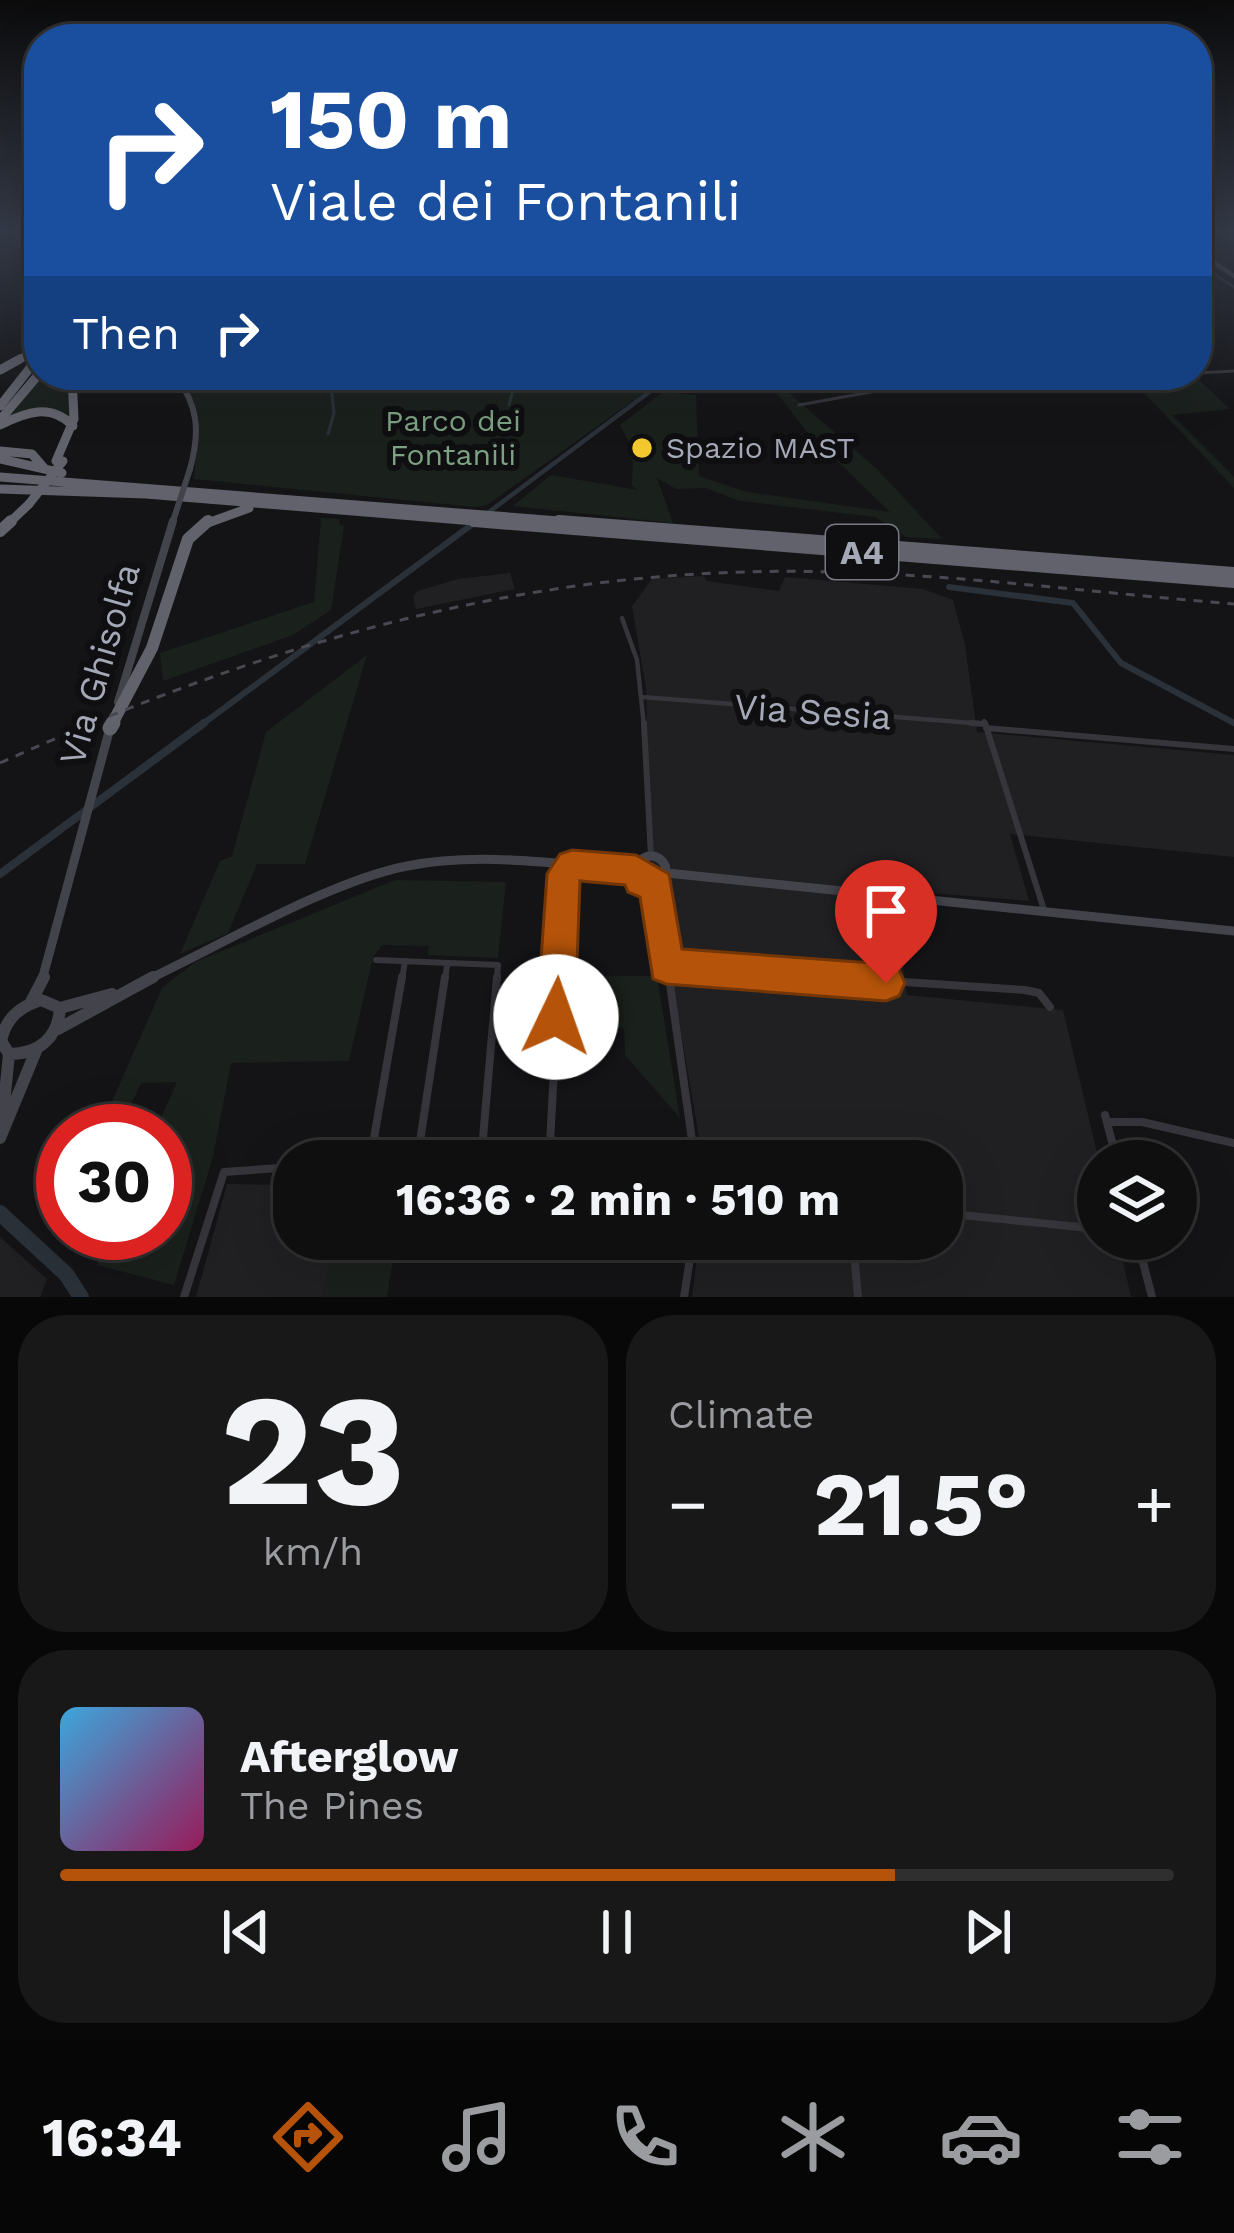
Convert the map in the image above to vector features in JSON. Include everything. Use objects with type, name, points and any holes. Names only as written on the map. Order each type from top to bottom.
[{"type":"highway","points":[[0,417],[24,378]]},
{"type":"highway","points":[[0,417],[24,389]]},
{"type":"highway","points":[[60,461],[73,426],[76,390]]},
{"type":"highway","points":[[0,528],[60,461],[82,415],[78,390]]},
{"type":"highway","points":[[0,417],[47,411],[65,416],[73,426]]},
{"type":"highway","points":[[0,455],[46,470],[135,484]]},
{"type":"highway","name":"A4","points":[[0,477],[135,484],[1234,583]]},
{"type":"highway","name":"A4","points":[[27,500],[146,494],[472,516]]},
{"type":"highway","points":[[0,495],[27,500]]},
{"type":"highway","points":[[110,728],[152,648],[182,551],[197,528],[218,515],[244,508],[370,512]]},
{"type":"highway","name":"A4","points":[[493,518],[1234,571]]},
{"type":"main road","name":"Via Ghisolfa","points":[[31,1002],[44,976],[110,728],[190,469],[199,419],[187,390]]},
{"type":"main road","points":[[650,857],[662,862],[667,873],[656,885],[640,881],[636,871],[639,862],[650,857]]},
{"type":"main road","points":[[0,1136],[37,1050],[58,1029],[136,985],[387,871],[464,859],[636,871]]},
{"type":"main road","points":[[667,873],[1234,931]]},
{"type":"main road","name":"Via Ghisolfa","points":[[44,976],[58,1029]]},
{"type":"main road","points":[[0,1136],[3,1025],[31,1002],[54,1004],[136,985]]},
{"type":"main road","points":[[4,1050],[37,1050]]},
{"type":"street","points":[[799,405],[882,390]]},
{"type":"street","points":[[622,618],[631,629],[642,698],[650,857]]},
{"type":"street","name":"Via Sesia","points":[[642,698],[1234,749]]},
{"type":"street","points":[[985,724],[1044,911]]},
{"type":"street","points":[[550,1140],[564,868]]},
{"type":"street","points":[[656,885],[691,1140]]},
{"type":"street","points":[[376,960],[498,965],[483,1140]]},
{"type":"street","points":[[374,1140],[405,961]]},
{"type":"street","points":[[420,1140],[448,963]]},
{"type":"street","points":[[666,966],[1024,990],[1039,993],[1050,1007]]},
{"type":"street","points":[[1113,1140],[1107,1118],[1234,1143]]},
{"type":"street","points":[[184,1297],[224,1172],[273,1167]]},
{"type":"street","points":[[963,1216],[1077,1227]]},
{"type":"street","points":[[684,1297],[690,1260]]},
{"type":"street","points":[[855,1260],[858,1297]]},
{"type":"street","points":[[1142,1260],[1152,1297]]},
{"type":"shaded area","points":[[510,573],[515,589],[416,609],[413,597],[418,591],[458,579]]},
{"type":"shaded area","points":[[704,576],[707,581],[779,591],[785,577],[923,589],[953,600],[965,645],[977,732],[1234,755],[1234,857],[1010,834],[1029,901],[893,890],[907,995],[1063,1010],[1094,1140],[1077,1140],[1077,1260],[1123,1260],[1131,1297],[692,1297],[696,1260],[963,1260],[963,1140],[699,1140],[651,857],[646,688],[632,606],[652,579]]},
{"type":"shaded area","points":[[227,1184],[273,1185],[273,1260],[331,1260],[323,1297],[196,1297]]},
{"type":"shaded area","points":[[0,1237],[47,1279],[40,1297],[0,1297]]},
{"type":"green space","points":[[27,390],[70,390],[71,420],[52,410],[0,422]]},
{"type":"green space","name":"Parco dei Fontanili","points":[[181,390],[648,390],[487,505],[475,507],[194,479],[199,419]]},
{"type":"green space","points":[[775,390],[787,390],[877,469],[942,539],[907,537],[875,517],[740,501],[706,488],[676,489],[657,478],[673,523],[513,506],[551,475],[638,490],[632,486],[633,450],[620,425],[663,392],[696,395],[699,476],[747,492],[890,512],[807,432]]},
{"type":"green space","points":[[1141,390],[1210,390],[1230,409],[1172,415],[1234,477],[1234,488]]},
{"type":"green space","points":[[321,518],[340,519],[339,525],[344,526],[331,610],[293,635],[163,681],[160,653],[314,602]]},
{"type":"green space","points":[[367,655],[305,864],[257,864],[228,933],[180,954],[220,861],[232,856],[266,732]]},
{"type":"green space","points":[[395,880],[506,882],[498,958],[428,955],[429,946],[382,945],[373,957],[349,1061],[231,1063],[213,1157],[192,1226],[192,1104],[167,1104],[177,1082],[141,1083],[131,1104],[111,1104],[162,988],[195,962]]},
{"type":"green space","points":[[587,976],[657,976],[680,1118],[625,1055],[624,1028],[585,1026]]},
{"type":"green space","points":[[99,1260],[182,1260],[174,1285],[97,1265]]},
{"type":"green space","points":[[331,1260],[393,1260],[387,1297],[323,1297]]},
{"type":"waterway","points":[[328,434],[334,413],[332,390]]},
{"type":"waterway","points":[[509,405],[513,390]]},
{"type":"waterway","points":[[485,515],[652,390]]},
{"type":"waterway","points":[[200,726],[474,523]]},
{"type":"waterway","points":[[949,587],[1073,603],[1121,663],[1234,723]]},
{"type":"waterway","points":[[0,874],[204,723]]},
{"type":"waterway","points":[[0,1213],[66,1274],[81,1297]]},
{"type":"railway","points":[[0,763],[89,724],[270,657],[456,607],[551,590],[647,578],[805,571],[928,576],[1234,604]]},
{"type":"place","name":"Spazio MAST","points":[[642,448]]},
{"type":"route","points":[[556,1017],[564,874],[572,865],[636,871],[640,881],[656,885],[666,966],[886,983]]}]
